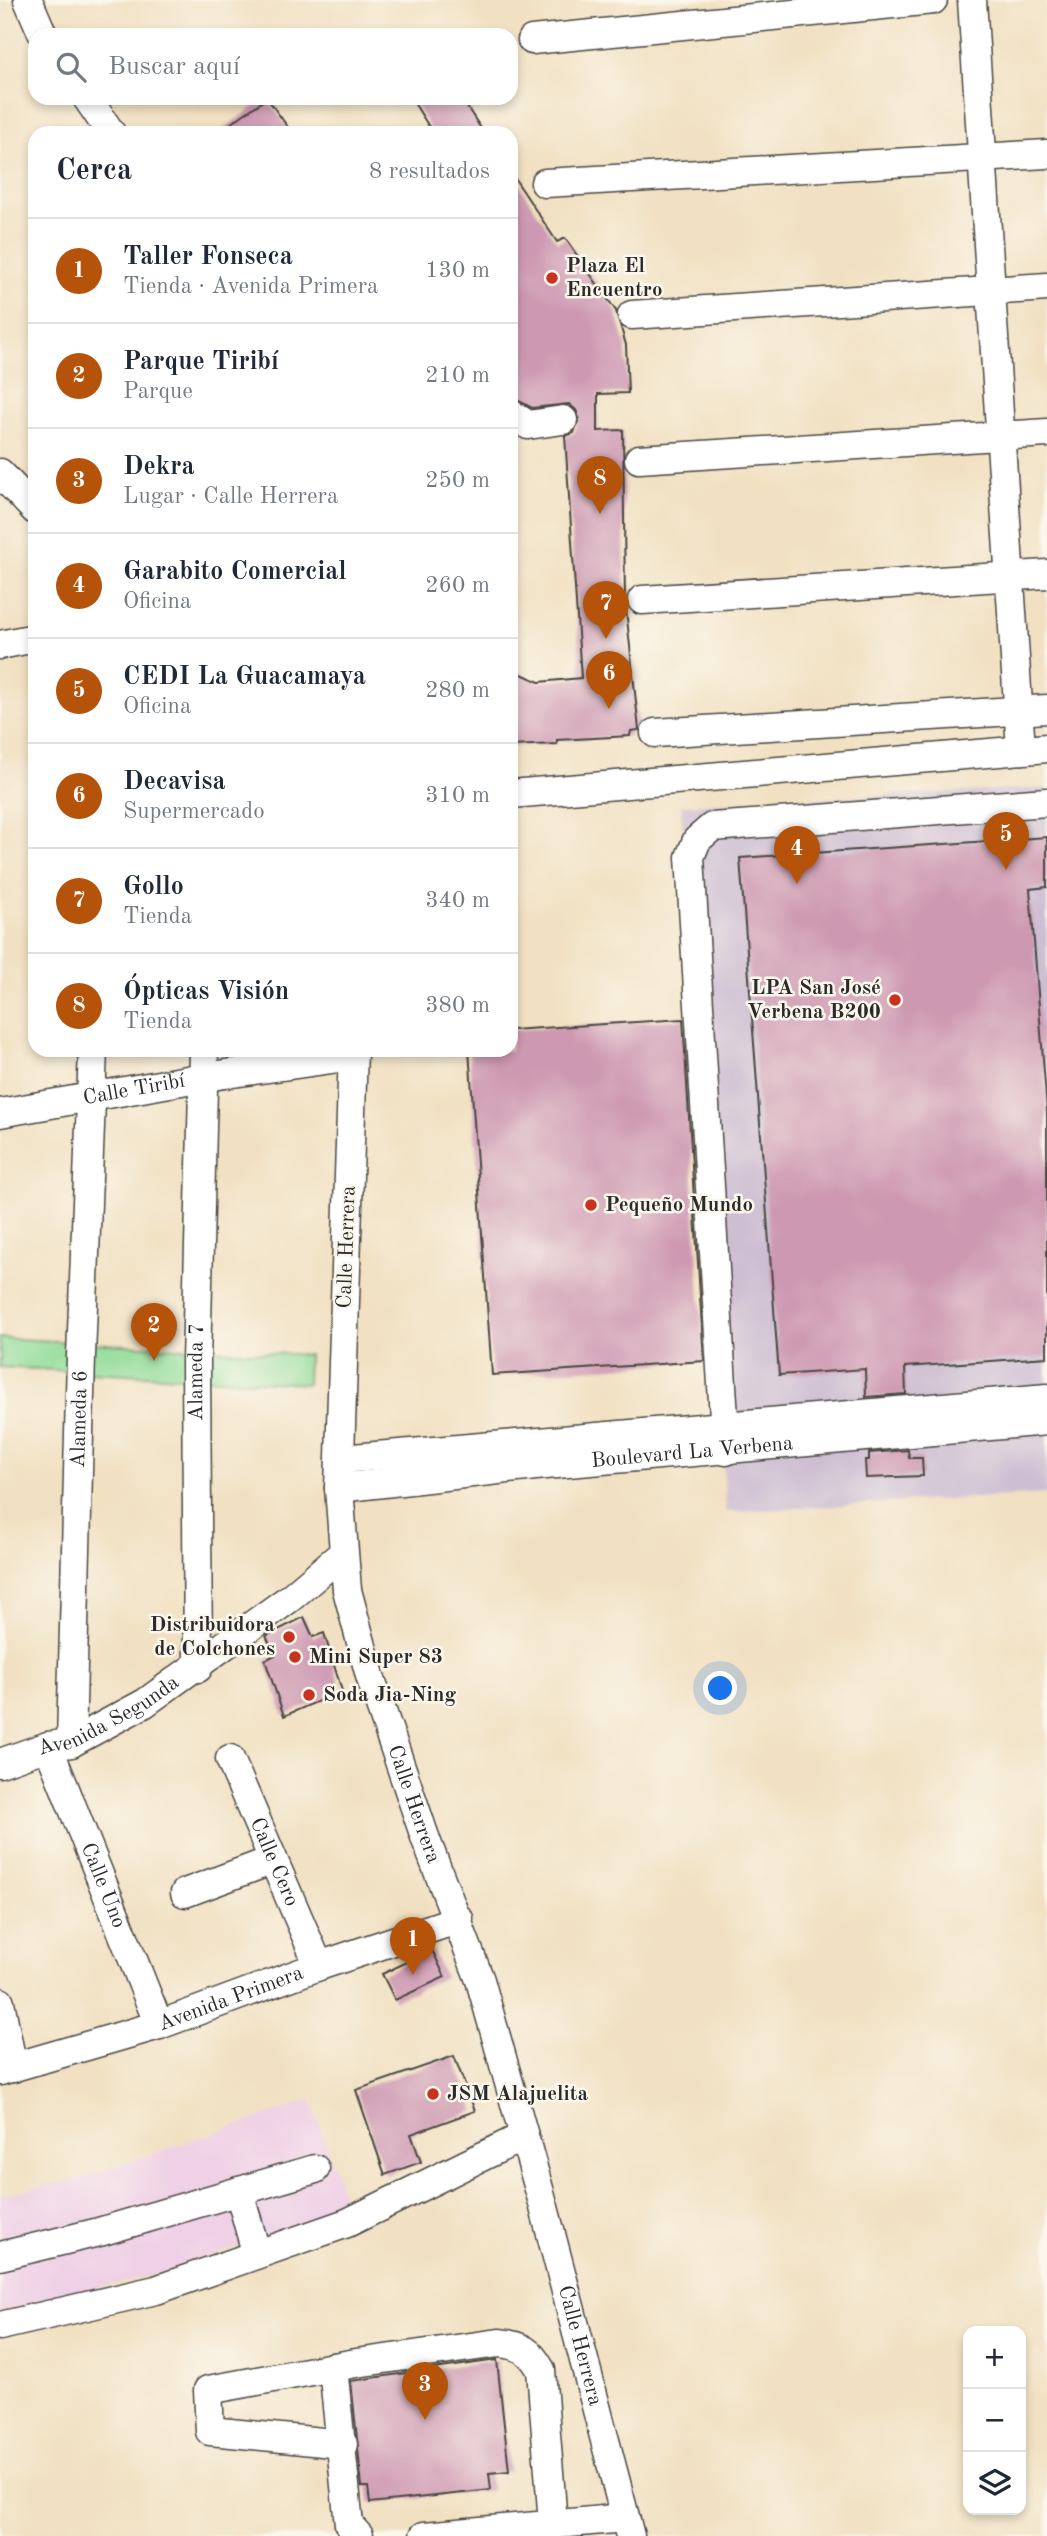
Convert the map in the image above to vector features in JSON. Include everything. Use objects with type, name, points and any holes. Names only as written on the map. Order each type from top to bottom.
[{"type":"street","points":[[28,0],[40,28]]},
{"type":"street","points":[[532,40],[933,0]]},
{"type":"street","points":[[518,792],[1034,749],[1019,711],[972,0]]},
{"type":"street","points":[[92,105],[106,126]]},
{"type":"street","points":[[545,183],[1047,154]]},
{"type":"street","points":[[632,315],[1047,287]]},
{"type":"street","points":[[518,419],[528,425],[563,420]]},
{"type":"street","points":[[639,459],[1047,433]]},
{"type":"street","points":[[0,472],[28,502]]},
{"type":"street","points":[[642,600],[1047,574]]},
{"type":"street","points":[[0,645],[28,639]]},
{"type":"street","points":[[655,733],[1047,709]]},
{"type":"street","points":[[725,1437],[691,857],[697,840],[712,827],[1047,802]]},
{"type":"street","name":"Alameda 6","points":[[60,1744],[81,1356],[93,1057]]},
{"type":"street","name":"Calle Tiribí","points":[[0,1113],[92,1097],[204,1063],[293,1057]]},
{"type":"street","name":"Calle Herrera","points":[[353,1057],[339,1488],[342,1554],[356,1631],[426,1840],[459,1919],[480,1980],[628,2527]]},
{"type":"street","name":"Alameda 7","points":[[198,1668],[196,1362],[204,1063]]},
{"type":"street","name":"Boulevard La Verbena","points":[[341,1459],[543,1453],[725,1437],[1047,1398]]},
{"type":"street","name":"Boulevard La Verbena","points":[[725,1437],[1047,1421]]},
{"type":"street","name":"Boulevard La Verbena","points":[[339,1488],[543,1453]]},
{"type":"street","name":"Avenida Segunda","points":[[0,1763],[60,1744],[145,1703],[198,1668],[290,1598],[342,1554]]},
{"type":"street","name":"Calle Uno","points":[[60,1744],[159,2025]]},
{"type":"street","name":"Calle Cero","points":[[230,1759],[319,1966]]},
{"type":"street","points":[[185,1893],[274,1860]]},
{"type":"street","name":"Avenida Primera","points":[[7,2069],[159,2025],[319,1966],[459,1919]]},
{"type":"street","points":[[0,2002],[7,2069]]},
{"type":"street","points":[[0,2326],[156,2290],[256,2252],[347,2222],[524,2136]]},
{"type":"street","points":[[0,2256],[99,2232],[315,2169]]},
{"type":"street","points":[[239,2191],[256,2252]]},
{"type":"street","points":[[343,2444],[210,2431],[208,2390],[333,2367],[499,2343],[518,2345],[533,2356],[542,2381],[553,2523]]},
{"type":"street","points":[[333,2367],[343,2444],[349,2525],[359,2536]]},
{"type":"street","points":[[542,2381],[587,2376]]},
{"type":"street","points":[[424,2536],[553,2523],[628,2527]]},
{"type":"shaded area","name":"LPA San José Verbena B200","points":[[1047,788],[1047,1494],[726,1512],[681,805]]},
{"type":"shaded area","points":[[311,2100],[348,2210],[158,2274],[0,2311],[0,2195],[86,2177]]},
{"type":"green space","points":[[0,1338],[308,1355],[307,1384],[0,1367]]},
{"type":"building","points":[[257,105],[272,105],[287,126],[227,126]]},
{"type":"building","points":[[415,105],[466,105],[479,126],[429,126]]},
{"type":"building","points":[[518,184],[557,242],[565,238],[616,311],[626,345],[628,393],[598,394],[598,431],[623,430],[625,600],[639,730],[631,731],[630,736],[557,740],[557,744],[518,746],[518,672],[539,682],[581,678],[565,436],[574,433],[579,418],[576,410],[569,404],[532,408],[518,401]]},
{"type":"building","name":"LPA San José Verbena B200","points":[[1047,837],[1047,887],[1030,889],[1047,1111],[1047,1357],[905,1367],[906,1394],[866,1397],[865,1369],[779,1375],[740,858]]},
{"type":"building","name":"Pequeño Mundo","points":[[683,1019],[704,1361],[492,1375],[469,1057],[518,1057],[518,1030]]},
{"type":"building","points":[[908,1450],[909,1458],[922,1458],[923,1476],[866,1478],[865,1460],[869,1460],[869,1453]]},
{"type":"building","points":[[304,1617],[313,1637],[324,1633],[342,1691],[284,1716],[265,1660],[275,1655],[266,1636]]},
{"type":"building","points":[[432,1950],[445,1977],[395,2000],[382,1974]]},
{"type":"building","points":[[454,2056],[475,2111],[411,2134],[421,2162],[385,2175],[356,2090]]},
{"type":"building","points":[[497,2360],[509,2471],[489,2473],[491,2490],[370,2503],[368,2487],[362,2487],[351,2381]]},
{"type":"place","name":"Plaza El Encuentro","points":[[552,278]]},
{"type":"place","name":"Ópticas Visión","points":[[600,514]]},
{"type":"place","name":"Gollo","points":[[606,639]]},
{"type":"place","name":"Decavisa","points":[[609,709]]},
{"type":"place","name":"CEDI La Guacamaya","points":[[1006,870]]},
{"type":"place","name":"Garabito Comercial","points":[[797,884]]},
{"type":"place","name":"LPA San José Verbena B200","points":[[895,1000]]},
{"type":"place","name":"Pequeño Mundo","points":[[591,1205]]},
{"type":"place","name":"Parque Tiribí","points":[[154,1361]]},
{"type":"place","name":"Distribuidora de Colchones","points":[[289,1637]]},
{"type":"place","name":"Mini Super 83","points":[[295,1657]]},
{"type":"place","name":"Soda Jia-Ning","points":[[309,1695]]},
{"type":"place","name":"Taller Fonseca","points":[[413,1975]]},
{"type":"place","name":"JSM Alajuelita","points":[[433,2094]]},
{"type":"place","name":"Dekra","points":[[425,2420]]}]
